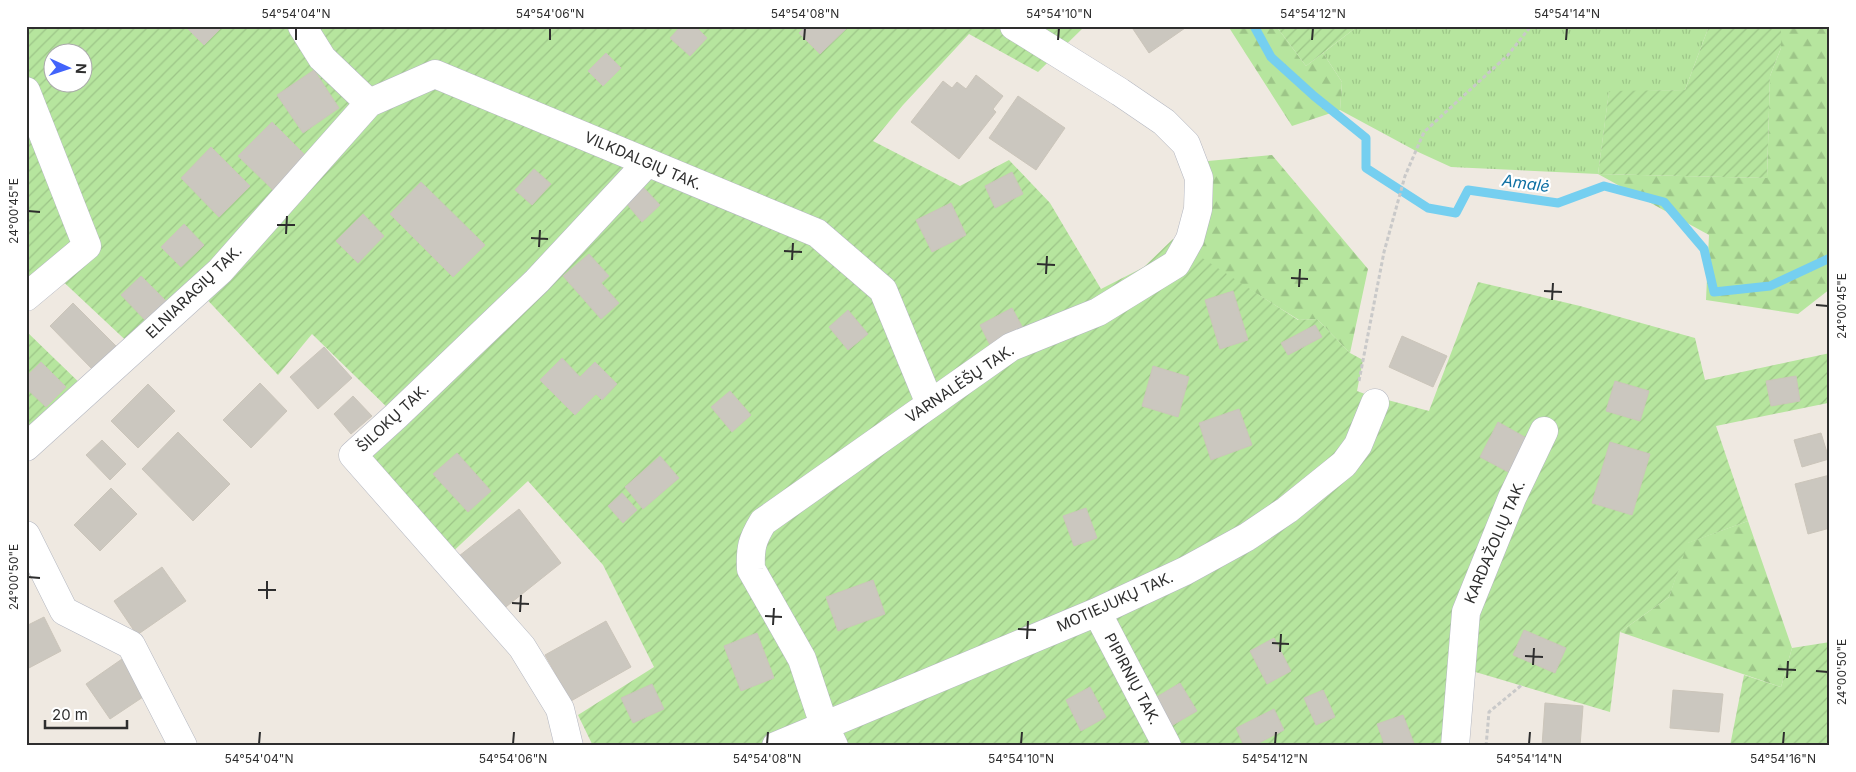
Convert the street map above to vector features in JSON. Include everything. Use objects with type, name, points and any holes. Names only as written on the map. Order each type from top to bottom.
[{"type":"street","points":[[302,26],[322,58],[369,103]]},
{"type":"street","name":"VARNALĖŠŲ TAK.","points":[[829,735],[802,659],[751,568],[750,552],[754,536],[762,522],[1011,347],[1098,312],[1176,264],[1190,239],[1198,209],[1198,178],[1186,144],[1164,122],[1120,92],[1014,26]]},
{"type":"street","name":"VILKDALGIŲ TAK.","points":[[369,103],[435,74],[817,233],[883,290],[930,404]]},
{"type":"street","points":[[26,91],[87,246],[26,297]]},
{"type":"street","name":"ELNIARAGIŲ TAK.","points":[[26,447],[220,271],[369,103]]},
{"type":"street","name":"ŠILOKŲ TAK.","points":[[569,746],[560,710],[522,647],[353,455],[537,281],[647,163]]},
{"type":"street","name":"MOTIEJUKŲ TAK.","points":[[776,746],[829,735],[1185,571],[1247,537],[1287,510],[1344,464],[1358,445],[1367,393]]},
{"type":"street","name":"KARDAŽOLIŲ TAK.","points":[[1455,746],[1466,612],[1512,498],[1544,431]]},
{"type":"street","points":[[26,535],[64,611],[131,645],[184,746]]},
{"type":"street","name":"PIPIRNIŲ TAK.","points":[[1097,612],[1167,746]]},
{"type":"path","points":[[1367,393],[1384,252],[1405,176],[1424,132],[1508,54],[1531,26]]},
{"type":"path","points":[[1486,746],[1489,712],[1523,684]]},
{"type":"green space","points":[[26,26],[1085,26],[1038,72],[969,34],[903,105],[873,141],[960,186],[1009,160],[1050,203],[1101,289],[1144,267],[1173,239],[1298,320],[1317,319],[1350,353],[1363,360],[1357,391],[1365,394],[1429,411],[1478,282],[1580,306],[1695,338],[1705,380],[1830,353],[1830,409],[1828,403],[1716,426],[1748,521],[1688,543],[1669,597],[1620,632],[1610,712],[1462,668],[1455,746],[593,746],[578,715],[654,667],[603,565],[528,481],[445,559],[353,455],[396,416],[312,334],[278,375],[199,291],[135,349],[55,274],[26,297]]},
{"type":"green space","points":[[1228,26],[1276,26],[1306,66],[1323,53],[1342,82],[1340,110],[1292,126]]},
{"type":"green space","points":[[1276,26],[1358,26],[1306,66]]},
{"type":"green space","points":[[1358,26],[1709,26],[1685,90],[1609,92],[1598,174],[1451,167],[1416,151],[1340,110],[1342,82],[1323,53]]},
{"type":"green space","points":[[1709,26],[1781,26],[1781,48],[1770,76],[1767,178],[1598,174],[1609,91],[1685,90]]},
{"type":"green space","points":[[1781,26],[1830,26],[1830,289],[1798,314],[1706,300],[1709,235],[1598,174],[1767,178],[1770,76],[1781,48]]},
{"type":"green space","points":[[1272,155],[1368,269],[1350,353],[1317,319],[1299,320],[1193,254],[1209,198],[1208,161]]},
{"type":"green space","points":[[26,331],[88,391],[26,447]]},
{"type":"green space","points":[[1748,521],[1792,648],[1781,687],[1620,632],[1669,597],[1687,543]]},
{"type":"green space","points":[[1830,642],[1830,746],[1730,746],[1744,675],[1781,687],[1792,648]]},
{"type":"building","points":[[185,26],[223,26],[204,45]]},
{"type":"building","points":[[681,26],[695,26],[707,38],[690,56],[670,38]]},
{"type":"building","points":[[806,26],[849,26],[820,54],[799,33]]},
{"type":"building","points":[[1131,26],[1188,26],[1149,53]]},
{"type":"building","points":[[606,53],[621,68],[603,86],[588,71]]},
{"type":"building","points":[[314,70],[339,108],[303,133],[277,95]]},
{"type":"building","points":[[976,75],[1003,96],[993,109],[996,112],[959,159],[911,122],[943,81],[952,88],[957,82],[966,89]]},
{"type":"building","points":[[1018,96],[1065,128],[1036,170],[989,138]]},
{"type":"building","points":[[272,122],[307,157],[274,191],[238,156]]},
{"type":"building","points":[[211,147],[250,186],[219,217],[181,178]]},
{"type":"building","points":[[534,169],[551,184],[532,205],[515,190]]},
{"type":"building","points":[[1012,172],[1023,194],[995,208],[985,186]]},
{"type":"building","points":[[421,182],[485,245],[453,277],[390,214]]},
{"type":"building","points":[[643,187],[660,205],[642,222],[626,203]]},
{"type":"building","points":[[951,203],[966,235],[932,252],[916,220]]},
{"type":"building","points":[[363,214],[384,236],[358,263],[336,241]]},
{"type":"building","points":[[184,224],[204,245],[181,267],[161,247]]},
{"type":"building","points":[[589,254],[609,276],[601,283],[619,303],[601,319],[563,276]]},
{"type":"building","points":[[141,276],[166,301],[146,321],[121,295]]},
{"type":"building","points":[[1233,291],[1248,340],[1220,349],[1205,300]]},
{"type":"building","points":[[73,303],[116,346],[92,369],[50,326]]},
{"type":"building","points":[[1012,308],[1025,332],[992,349],[980,325]]},
{"type":"building","points":[[848,310],[868,334],[848,350],[829,327]]},
{"type":"building","points":[[1315,325],[1322,337],[1288,355],[1281,343]]},
{"type":"building","points":[[1402,336],[1447,356],[1433,387],[1389,367]]},
{"type":"building","points":[[324,347],[352,378],[318,409],[290,377]]},
{"type":"building","points":[[562,358],[580,377],[595,362],[617,384],[602,400],[596,394],[575,415],[540,380]]},
{"type":"building","points":[[41,362],[66,387],[46,407],[26,388],[26,377]]},
{"type":"building","points":[[1153,366],[1189,377],[1178,417],[1142,406]]},
{"type":"building","points":[[1796,376],[1800,401],[1771,406],[1766,381]]},
{"type":"building","points":[[1615,381],[1649,391],[1640,421],[1606,411]]},
{"type":"building","points":[[260,383],[287,411],[251,448],[223,420]]},
{"type":"building","points":[[148,384],[175,411],[138,448],[111,421]]},
{"type":"building","points":[[730,391],[751,415],[732,432],[711,407]]},
{"type":"building","points":[[353,396],[372,416],[351,434],[334,414]]},
{"type":"building","points":[[1239,409],[1252,445],[1211,460],[1199,423]]},
{"type":"building","points":[[1498,422],[1530,440],[1512,474],[1480,457]]},
{"type":"building","points":[[178,432],[230,484],[193,521],[142,469]]},
{"type":"building","points":[[1821,433],[1829,459],[1802,467],[1794,440]]},
{"type":"building","points":[[102,440],[126,464],[110,480],[86,455]]},
{"type":"building","points":[[1610,442],[1650,454],[1632,515],[1592,503]]},
{"type":"building","points":[[457,453],[491,491],[468,512],[433,474]]},
{"type":"building","points":[[660,456],[679,478],[643,509],[625,487]]},
{"type":"building","points":[[1830,475],[1830,528],[1808,534],[1795,484]]},
{"type":"building","points":[[111,488],[137,514],[100,551],[74,525]]},
{"type":"building","points":[[622,493],[637,510],[623,523],[608,506]]},
{"type":"building","points":[[1086,508],[1097,538],[1074,546],[1063,516]]},
{"type":"building","points":[[519,509],[561,563],[502,610],[459,556]]},
{"type":"building","points":[[162,567],[186,601],[137,635],[114,601]]},
{"type":"building","points":[[873,580],[885,614],[838,631],[826,597]]},
{"type":"building","points":[[44,617],[61,651],[27,669],[26,626]]},
{"type":"building","points":[[606,621],[631,667],[571,701],[545,655]]},
{"type":"building","points":[[1524,630],[1566,648],[1555,673],[1513,655]]},
{"type":"building","points":[[757,633],[774,678],[741,691],[724,646]]},
{"type":"building","points":[[1274,638],[1291,671],[1267,684],[1250,651]]},
{"type":"building","points":[[122,659],[146,695],[110,719],[86,684]]},
{"type":"building","points":[[1180,683],[1197,711],[1166,729],[1150,701]]},
{"type":"building","points":[[652,684],[664,709],[633,723],[621,698]]},
{"type":"building","points":[[1090,687],[1106,717],[1081,731],[1066,700]]},
{"type":"building","points":[[1323,690],[1335,717],[1316,725],[1304,698]]},
{"type":"building","points":[[1673,690],[1723,694],[1719,732],[1670,728]]},
{"type":"building","points":[[1545,703],[1583,706],[1580,746],[1542,746]]},
{"type":"building","points":[[1274,709],[1284,730],[1253,746],[1244,746],[1236,728]]},
{"type":"building","points":[[1403,715],[1415,746],[1385,746],[1377,724]]},
{"type":"waterway","name":"Amalė","points":[[1254,26],[1271,57],[1314,96],[1366,138],[1366,168],[1428,208],[1456,213],[1468,190],[1558,203],[1604,186],[1664,202],[1704,249],[1714,292],[1770,286],[1830,258]]}]
